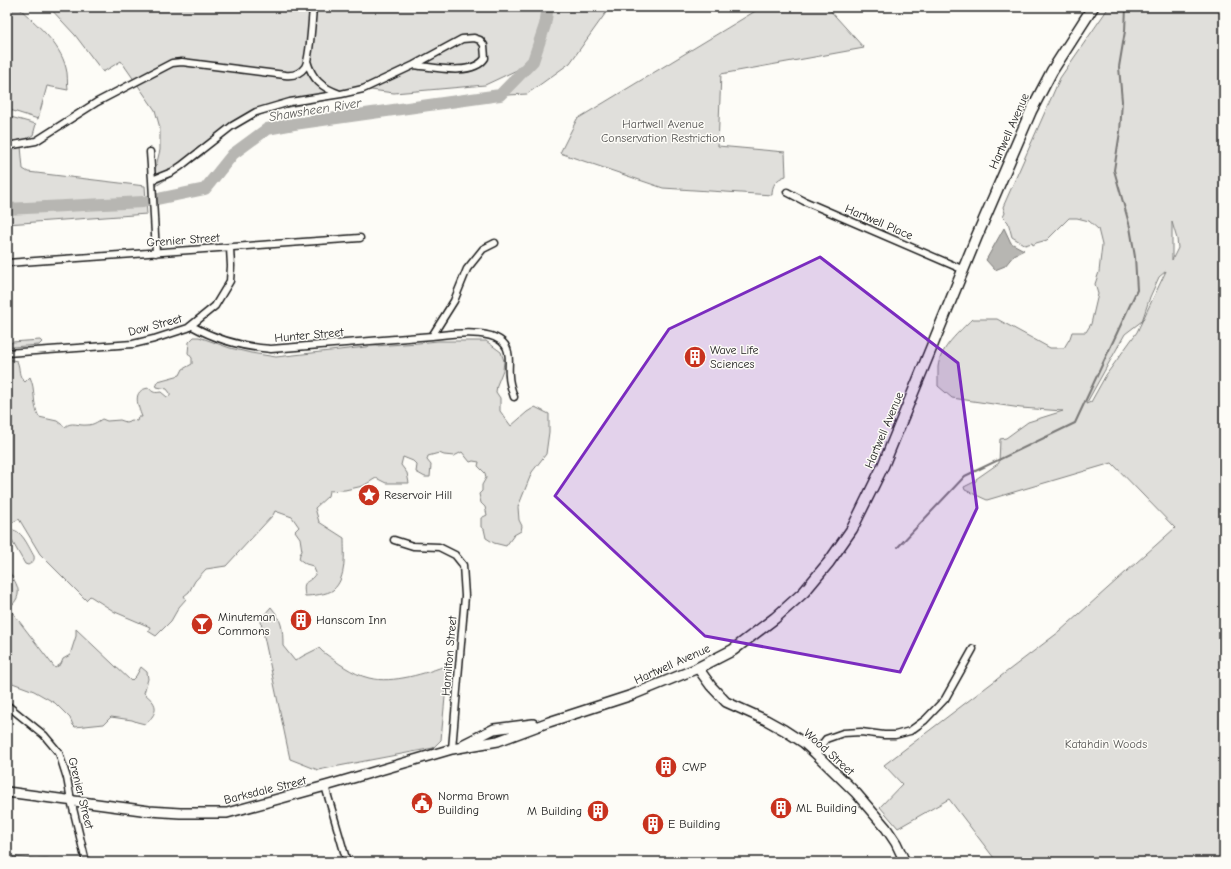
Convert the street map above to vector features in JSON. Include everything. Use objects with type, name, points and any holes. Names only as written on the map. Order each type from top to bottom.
[{"type":"main road","name":"Hartwell Avenue","points":[[698,668],[733,650],[775,618],[804,592],[829,562],[852,528],[883,466],[1031,112],[1052,71],[1093,7]]},
{"type":"street","points":[[7,146],[36,141],[97,102],[172,63],[182,62],[291,76],[301,71],[307,60],[314,7]]},
{"type":"street","points":[[152,180],[177,169],[232,126],[256,112],[290,102],[363,89],[414,65],[462,38],[474,38],[480,40],[484,45],[485,58],[478,65],[472,68],[452,69],[414,65]]},
{"type":"street","points":[[307,60],[309,69],[319,83],[332,91],[341,94]]},
{"type":"street","points":[[150,152],[156,252]]},
{"type":"street","name":"Hartwell Place","points":[[787,192],[804,201],[964,270]]},
{"type":"street","name":"Grenier Street","points":[[7,263],[360,238]]},
{"type":"street","points":[[432,336],[454,301],[467,270],[483,249],[495,243]]},
{"type":"street","name":"Dow Street","points":[[7,353],[132,344],[154,339],[192,326],[215,306],[230,281],[230,248]]},
{"type":"street","name":"Hunter Street","points":[[192,326],[209,335],[237,344],[253,348],[271,349],[457,334],[482,334],[500,340],[508,350],[509,376],[514,398]]},
{"type":"street","name":"Hamilton Street","points":[[394,540],[413,546],[439,547],[455,555],[463,565],[465,596],[452,749]]},
{"type":"street","points":[[815,753],[826,739],[843,733],[861,732],[895,735],[910,731],[926,720],[945,699],[973,649]]},
{"type":"street","name":"Hartwell Avenue","points":[[498,741],[549,722],[632,695],[698,668]]},
{"type":"street","name":"Wood Street","points":[[698,668],[711,686],[726,702],[778,727],[804,743],[815,753],[856,793],[886,828],[896,843],[905,862]]},
{"type":"street","name":"Grenier Street","points":[[7,705],[44,735],[59,753],[67,778],[86,862]]},
{"type":"street","name":"Hartwell Avenue","points":[[494,729],[549,722]]},
{"type":"street","name":"Barksdale Street","points":[[452,749],[494,729]]},
{"type":"street","name":"Barksdale Street","points":[[7,792],[149,811],[212,814],[227,813],[452,749],[498,741]]},
{"type":"street","points":[[325,786],[347,862]]},
{"type":"highlighted area","points":[[820,257],[958,363],[977,508],[900,672],[705,636],[555,496],[669,329]]},
{"type":"green space","points":[[7,7],[18,7],[40,27],[53,42],[63,59],[66,68],[68,90],[47,86],[38,119],[7,109]]},
{"type":"green space","points":[[49,7],[610,7],[570,63],[527,94],[490,96],[522,72],[519,69],[485,85],[394,93],[371,90],[343,97],[278,109],[249,119],[234,128],[204,151],[203,155],[156,186],[155,170],[160,150],[160,128],[155,110],[121,61],[103,72],[75,35]]},
{"type":"green space","name":"Hartwell Avenue Conservation Restriction","points":[[762,7],[827,7],[864,48],[721,74],[718,146],[785,152],[786,176],[775,183],[772,195],[663,188],[560,153],[577,119]]},
{"type":"green space","name":"Katahdin Woods","points":[[1109,7],[1224,7],[1224,862],[997,862],[949,799],[898,828],[880,807],[902,784],[884,765],[1059,632],[1175,528],[1112,463],[987,500],[965,490],[964,487],[976,481],[976,479],[999,463],[1000,439],[1006,438],[1028,422],[1063,411],[1021,408],[952,398],[938,386],[938,367],[942,353],[956,335],[972,319],[997,319],[1050,348],[1064,348],[1072,332],[1086,332],[1091,324],[1098,294],[1095,284],[1099,272],[1102,245],[1098,229],[1089,221],[1069,218],[1047,240],[1033,245],[1032,243],[1025,245],[1012,237],[1008,222],[1003,217],[1005,213],[1003,207],[1060,78]],"holes":[[[1172,222],[1178,248],[1172,260]],[[1166,271],[1137,332],[1106,375],[1091,402],[1086,404],[1125,334],[1142,321],[1159,277]]]},
{"type":"green space","points":[[7,116],[36,124],[33,135],[21,142],[7,145]]},
{"type":"green space","points":[[21,146],[23,169],[28,172],[145,186],[147,214],[7,224],[7,149]]},
{"type":"green space","points":[[194,337],[199,337],[230,348],[276,357],[375,346],[438,341],[486,341],[501,352],[504,361],[503,370],[496,392],[500,398],[500,411],[511,426],[535,407],[549,414],[549,432],[546,454],[532,472],[518,507],[519,520],[522,526],[521,531],[514,535],[506,546],[494,543],[486,538],[484,529],[481,527],[481,518],[487,515],[485,507],[481,503],[479,494],[482,491],[482,485],[486,478],[485,473],[478,466],[479,462],[470,462],[462,452],[454,456],[439,453],[428,456],[427,460],[431,465],[430,477],[425,477],[416,472],[417,465],[413,461],[403,457],[401,465],[407,473],[409,483],[386,483],[376,478],[363,486],[345,490],[329,491],[328,496],[315,508],[319,522],[344,538],[344,566],[341,579],[333,590],[328,593],[305,596],[304,586],[306,582],[316,573],[313,566],[306,564],[299,559],[302,551],[300,538],[295,531],[299,527],[292,517],[275,511],[226,566],[206,569],[195,581],[189,592],[184,596],[186,599],[179,607],[171,621],[156,636],[148,631],[150,627],[115,612],[90,596],[86,600],[40,554],[19,519],[9,524],[7,522],[7,359],[17,361],[20,375],[25,382],[30,377],[33,387],[35,407],[39,417],[57,421],[65,427],[70,424],[91,424],[102,419],[107,421],[137,421],[138,417],[142,417],[137,399],[140,392],[143,389],[149,388],[154,392],[161,392],[167,397],[170,396],[167,389],[157,387],[156,384],[158,381],[180,375],[183,369],[192,364],[192,358],[188,353],[189,342]]},
{"type":"green space","points":[[40,340],[42,342],[39,345],[12,347],[10,345],[12,342]]},
{"type":"green space","points":[[12,530],[16,531],[22,536],[34,556],[33,562],[28,565],[25,564],[8,534]]},
{"type":"green space","points":[[7,568],[18,588],[17,598],[9,608],[55,668],[61,664],[63,659],[70,655],[76,636],[76,629],[131,681],[141,667],[147,672],[148,679],[144,693],[155,705],[155,712],[145,724],[132,720],[111,717],[104,724],[75,727],[70,718],[55,703],[34,691],[7,681]]},
{"type":"green space","points":[[271,607],[278,616],[281,625],[283,646],[295,661],[319,648],[351,671],[369,678],[388,680],[409,677],[448,665],[441,740],[433,748],[318,770],[290,759],[261,622],[264,615]]},
{"type":"green space","points":[[7,856],[40,860],[49,859],[51,862],[7,862]]},
{"type":"shaded area","points":[[1004,228],[1011,243],[1024,250],[1014,255],[1005,266],[995,270],[986,260]]},
{"type":"waterway","name":"Shawsheen River","points":[[7,209],[143,202],[205,189],[233,154],[267,129],[500,95],[533,61],[545,25],[548,7]]},
{"type":"waterway","points":[[898,547],[965,476],[1075,423],[1137,290],[1135,257],[1130,227],[1114,170],[1120,132],[1122,101],[1119,67],[1125,31],[1126,7]]},
{"type":"place","name":"Wave Life Sciences","points":[[695,357]]},
{"type":"place","name":"Reservoir Hill","points":[[369,495]]},
{"type":"place","name":"Hanscom Inn","points":[[301,620]]},
{"type":"place","name":"Minuteman Commons","points":[[202,624]]},
{"type":"place","name":"CWP","points":[[666,767]]},
{"type":"place","name":"Norma Brown Building","points":[[422,803]]},
{"type":"place","name":"ML Building","points":[[781,808]]},
{"type":"place","name":"M Building","points":[[598,811]]},
{"type":"place","name":"E Building","points":[[653,824]]}]
